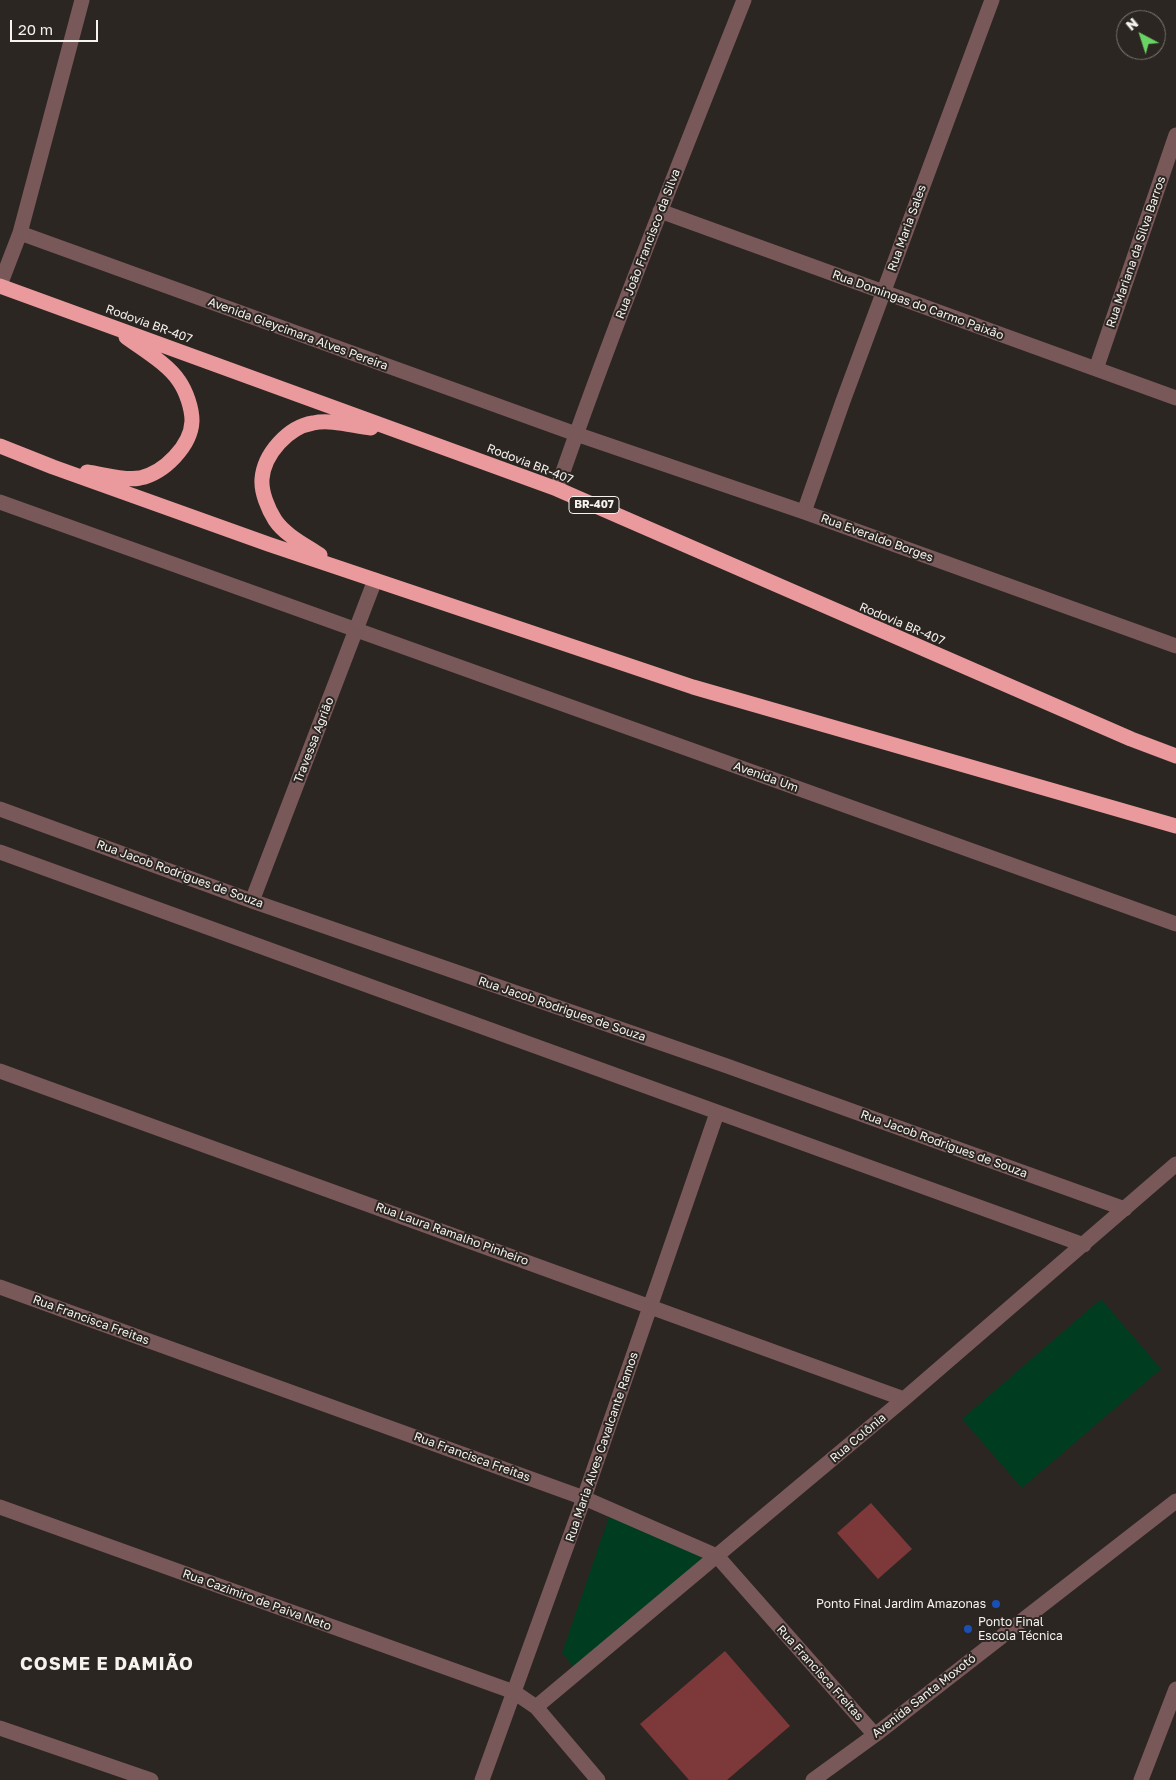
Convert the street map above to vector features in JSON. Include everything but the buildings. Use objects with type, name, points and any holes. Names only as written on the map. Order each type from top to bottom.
[{"type":"highway","name":"Rodovia BR-407","points":[[0,286],[557,489],[1122,735],[1176,756]]},
{"type":"highway","points":[[53,467],[125,478],[140,478],[153,473],[176,455],[188,436],[192,422],[191,413],[187,397],[179,380],[170,370],[113,327]]},
{"type":"highway","points":[[341,568],[298,541],[276,521],[267,504],[262,480],[271,453],[290,434],[300,427],[313,423],[327,422],[400,432]]},
{"type":"highway","points":[[0,446],[53,467],[375,580],[693,687],[1176,826]]},
{"type":"street","points":[[0,286],[20,233],[82,0]]},
{"type":"street","name":"Rua João Francisco da Silva","points":[[557,489],[660,212],[744,0]]},
{"type":"street","name":"Rua Maria Sales","points":[[804,512],[992,0]]},
{"type":"street","name":"Rua Mariana da Silva Barros","points":[[1096,369],[1176,135]]},
{"type":"street","name":"Rua Domingas do Carmo Paixão","points":[[660,212],[1176,398]]},
{"type":"street","name":"Avenida Gleycimara Alves Pereira","points":[[20,233],[576,434]]},
{"type":"street","name":"Rua Everaldo Borges","points":[[576,434],[804,512],[1176,646]]},
{"type":"street","name":"Avenida Um","points":[[0,502],[1176,924]]},
{"type":"street","name":"Travessa Agrião","points":[[252,901],[375,580]]},
{"type":"street","name":"Rua Jacob Rodrigues de Souza","points":[[0,808],[252,901],[727,1066],[1125,1209]]},
{"type":"street","points":[[0,852],[1084,1245]]},
{"type":"street","name":"Rua Laura Ramalho Pinheiro","points":[[0,1071],[904,1399]]},
{"type":"street","name":"Rua Maria Alves Cavalcante Ramos","points":[[482,1780],[584,1498],[717,1113]]},
{"type":"street","name":"Rua Colônia","points":[[536,1707],[904,1399],[1176,1164]]},
{"type":"street","name":"Rua Francisca Freitas","points":[[0,1287],[584,1498],[717,1556],[875,1735]]},
{"type":"street","name":"Avenida Santa Moxotó","points":[[813,1780],[875,1735],[1176,1501]]},
{"type":"street","name":"Rua Cazimiro de Paiva Neto","points":[[0,1507],[514,1692],[536,1707],[598,1780]]},
{"type":"street","points":[[1141,1780],[1174,1698]]},
{"type":"street","points":[[0,1728],[151,1780]]},
{"type":"green space","points":[[1101,1299],[1161,1369],[1022,1488],[962,1419]]},
{"type":"green space","points":[[609,1517],[717,1559],[581,1675],[562,1653]]},
{"type":"place","name":"Ponto Final Jardim Amazonas","points":[[996,1604]]},
{"type":"place","name":"Ponto Final Escola Técnica","points":[[968,1629]]},
{"type":"district","name":"COSME E DAMIÃO","points":[[107,1664]]}]
